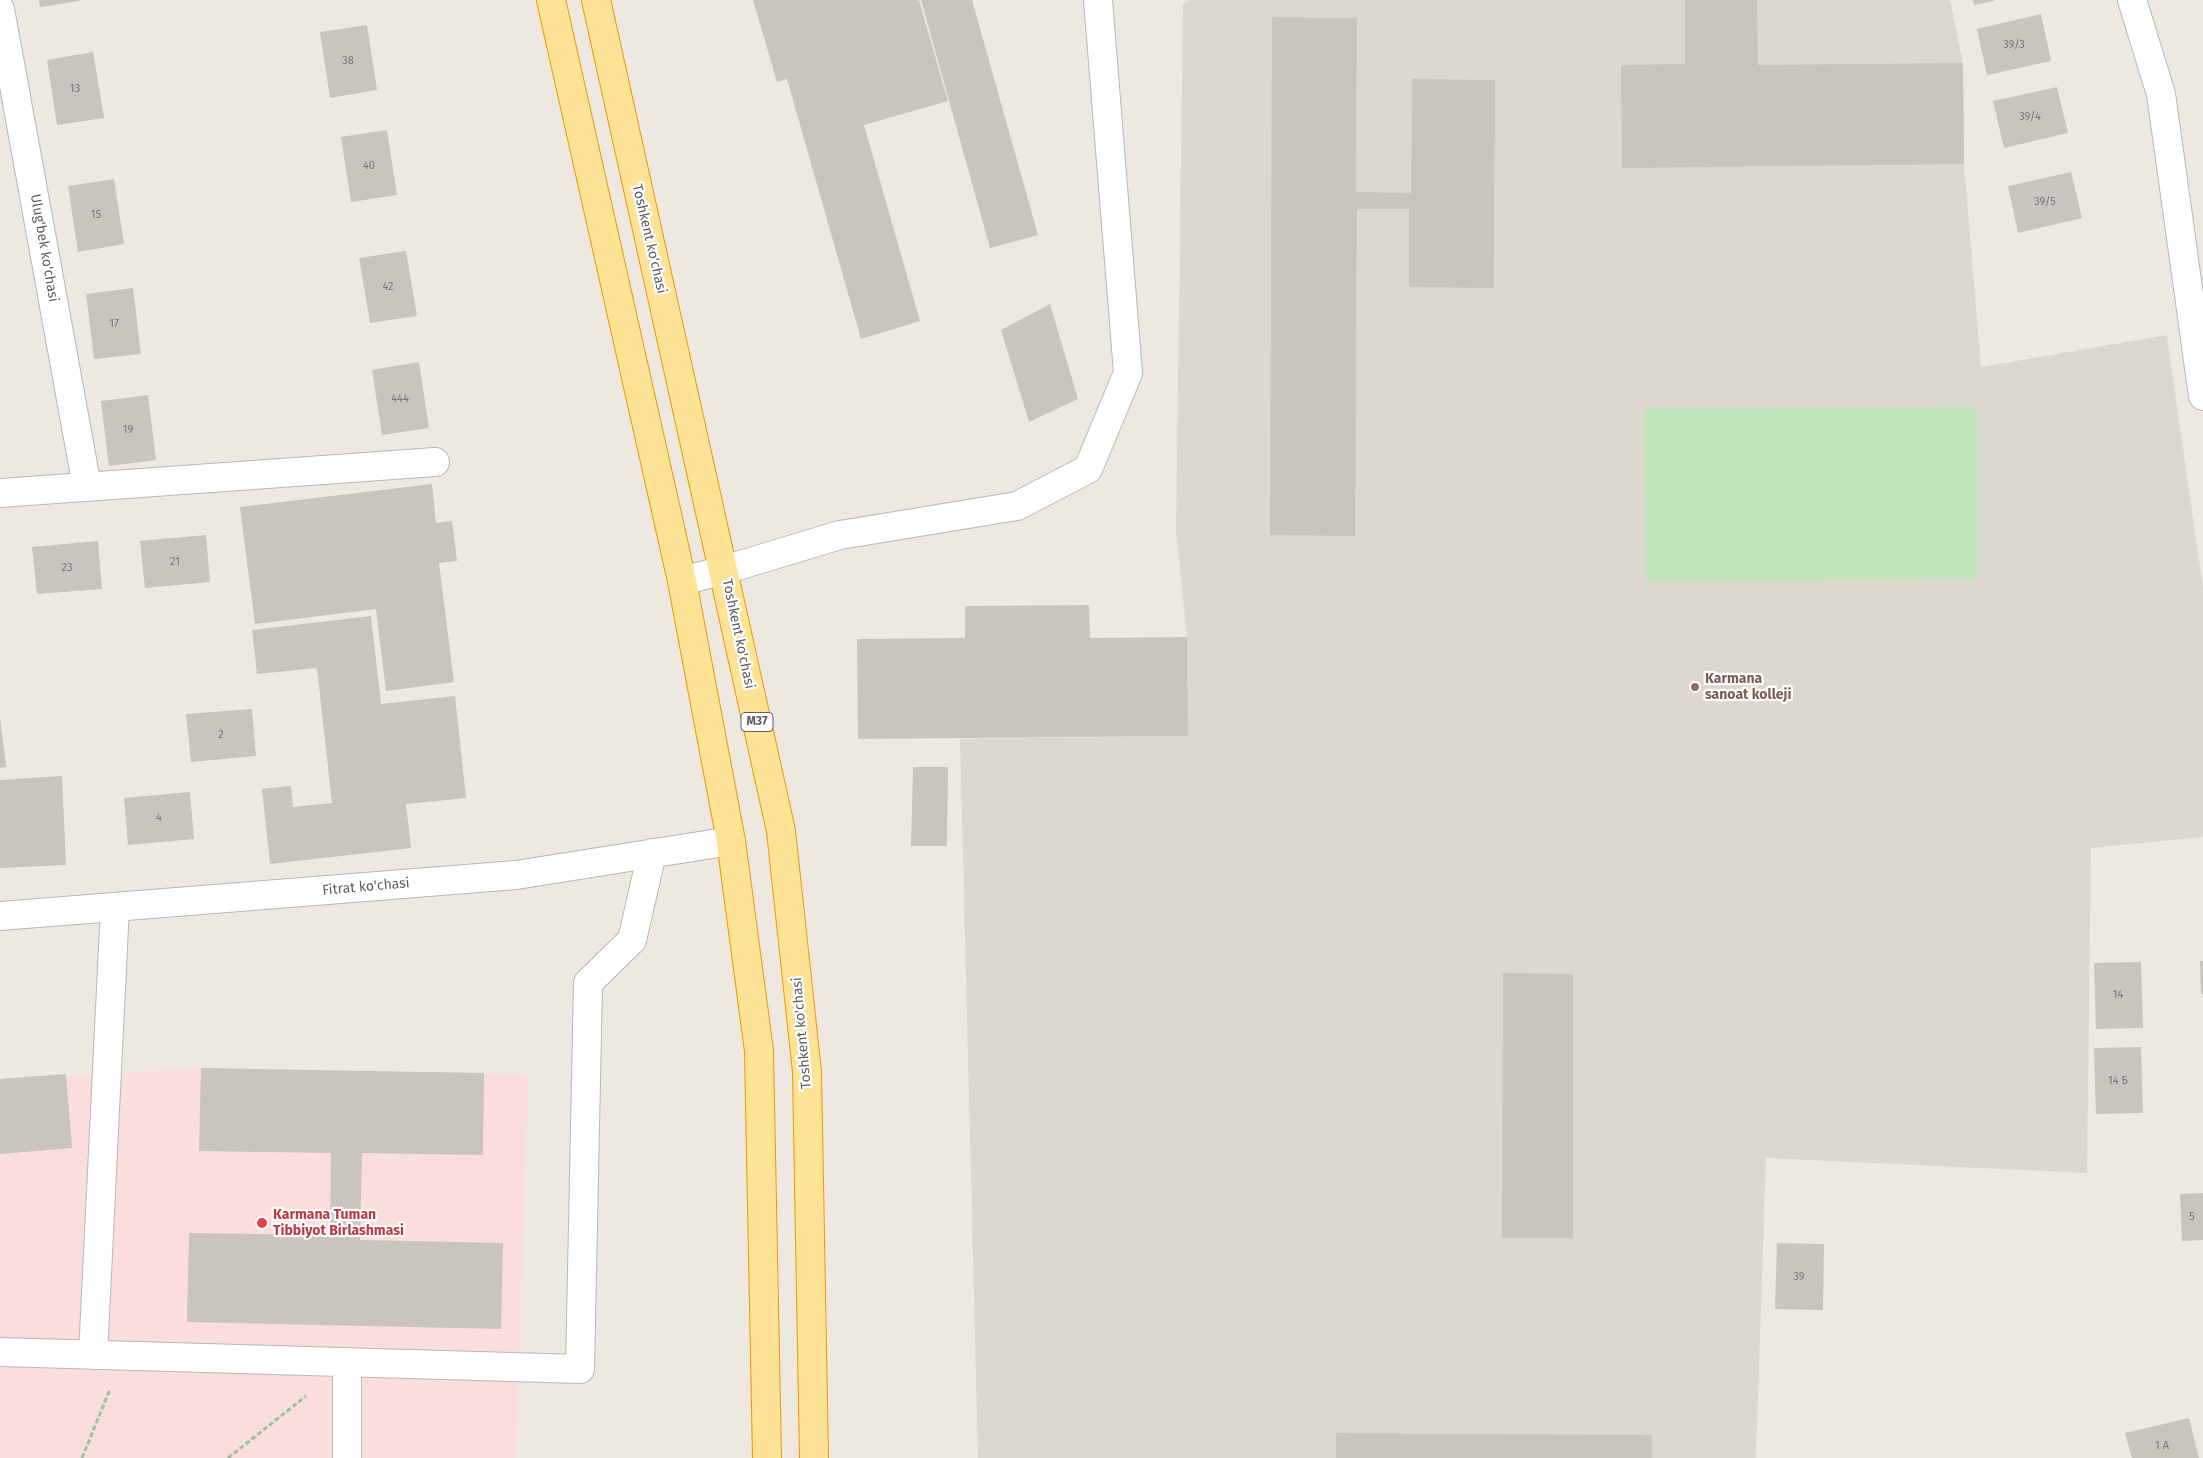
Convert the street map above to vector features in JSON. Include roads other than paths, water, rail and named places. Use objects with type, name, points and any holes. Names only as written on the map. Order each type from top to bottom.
[{"type":"highway","points":[[551,0],[682,580],[730,841],[759,1051],[767,1458]]},
{"type":"highway","name":"Toshkent ko'chasi","points":[[596,0],[781,831],[807,1072],[814,1458]]},
{"type":"street","points":[[682,580],[724,570],[840,535],[1017,506],[1088,470],[1128,373],[1098,0]]},
{"type":"street","points":[[2132,0],[2161,94],[2203,396]]},
{"type":"street","name":"Ulug'bek ko'chasi","points":[[0,9],[87,487]]},
{"type":"street","points":[[0,492],[436,462]]},
{"type":"street","name":"Fitrat ko'chasi","points":[[0,916],[516,875],[730,841]]},
{"type":"street","points":[[0,1352],[580,1368],[588,983],[632,940],[652,853]]},
{"type":"street","points":[[93,1355],[114,907]]},
{"type":"street","points":[[347,1362],[347,1458]]},
{"type":"place","name":"Karmana sanoat kolleji","points":[[1695,687]]},
{"type":"place","name":"Karmana Tuman Tibbiyot Birlashmasi","points":[[262,1223]]}]
